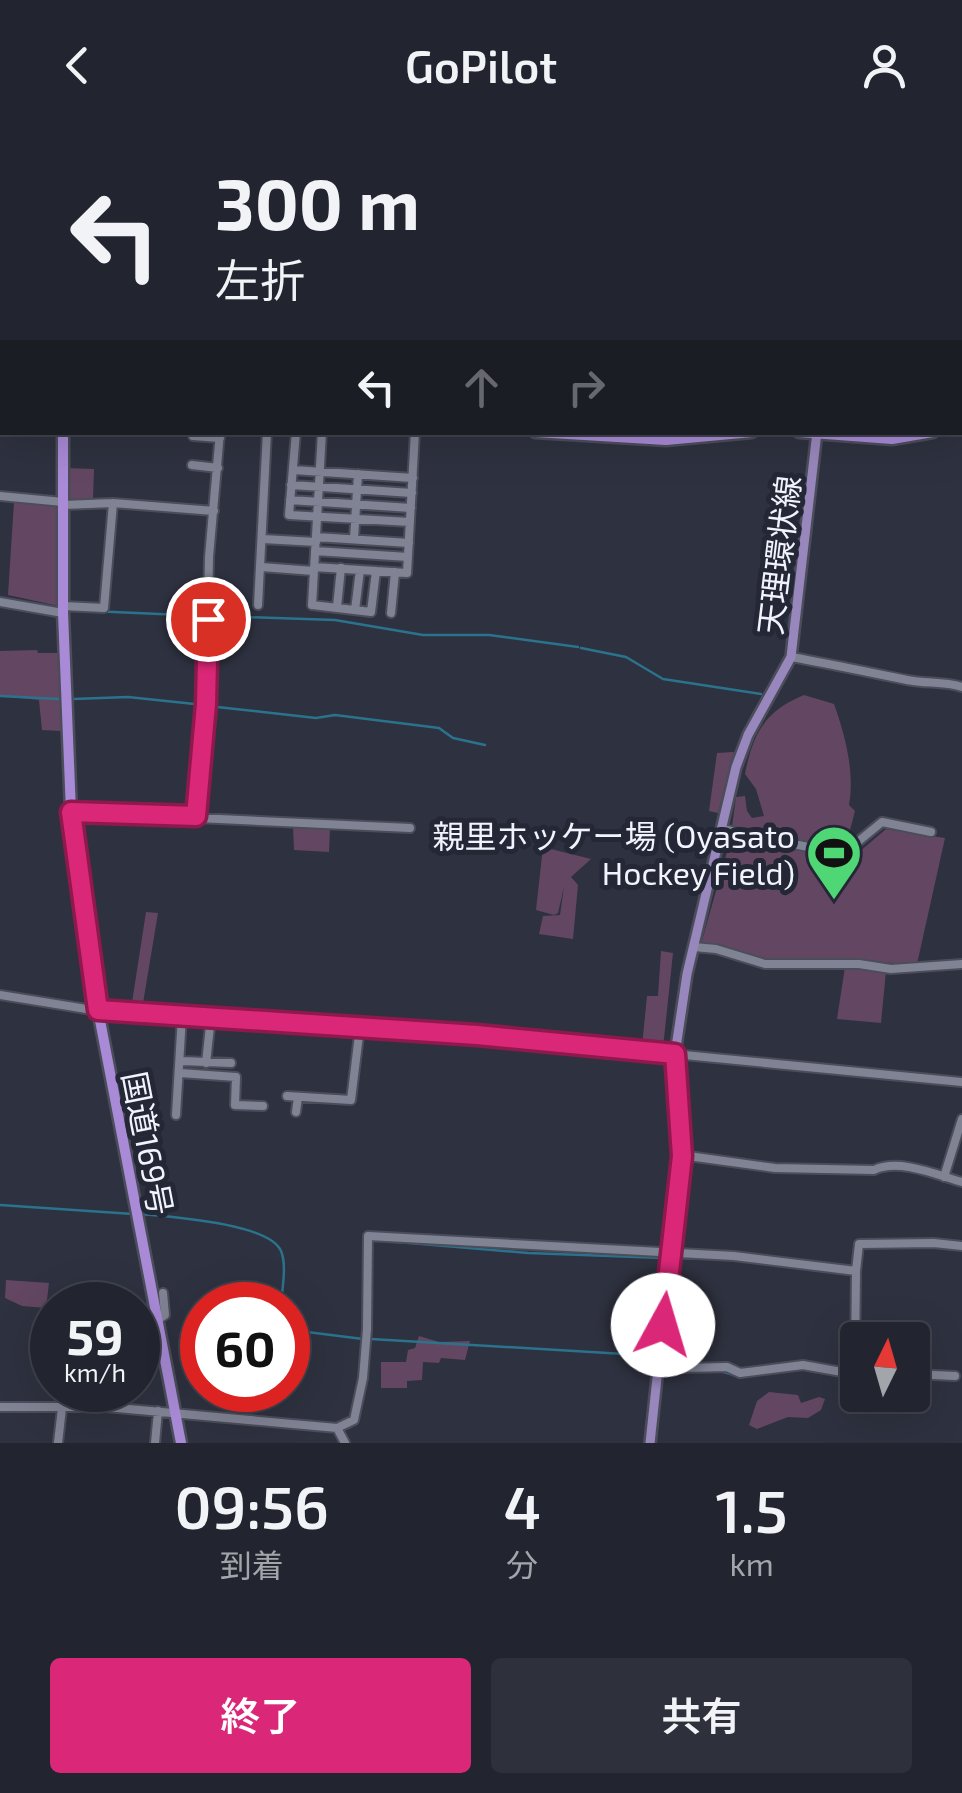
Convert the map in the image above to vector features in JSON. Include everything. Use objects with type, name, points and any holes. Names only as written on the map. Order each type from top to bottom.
[{"type":"highway","name":"国道169号","points":[[63,435],[63,610],[71,812],[98,1010],[150,1282]]},
{"type":"highway","points":[[622,435],[684,439],[723,435]]},
{"type":"highway","points":[[836,435],[913,435]]},
{"type":"highway","name":"国道169号","points":[[160,1335],[180,1443]]},
{"type":"main road","name":"天理環状線","points":[[650,1443],[682,1156],[675,1054],[694,946],[736,767],[748,735],[790,658],[817,435]]},
{"type":"street","points":[[193,436],[220,435],[209,557],[206,704],[196,816]]},
{"type":"street","points":[[258,606],[267,435]]},
{"type":"street","points":[[296,435],[289,515],[410,522]]},
{"type":"street","points":[[322,435],[312,605],[372,612],[376,571]]},
{"type":"street","points":[[261,567],[407,573],[415,435]]},
{"type":"street","points":[[192,466],[218,468]]},
{"type":"street","points":[[293,470],[412,478]]},
{"type":"street","points":[[355,610],[358,474]]},
{"type":"street","points":[[291,486],[412,493]]},
{"type":"street","points":[[0,496],[63,504],[112,503],[214,511]]},
{"type":"street","points":[[290,500],[411,508]]},
{"type":"street","points":[[0,602],[63,610],[104,608],[112,503]]},
{"type":"street","points":[[262,538],[316,543],[358,554],[408,557]]},
{"type":"street","points":[[316,543],[409,543]]},
{"type":"street","points":[[337,608],[342,568]]},
{"type":"street","points":[[391,613],[395,572]]},
{"type":"street","points":[[790,658],[962,687]]},
{"type":"street","points":[[71,812],[410,828]]},
{"type":"street","points":[[722,829],[832,852],[849,848],[882,822],[931,832]]},
{"type":"street","points":[[694,946],[766,964],[804,962],[892,969],[962,964]]},
{"type":"street","points":[[0,995],[98,1010],[360,1027],[962,1082]]},
{"type":"street","points":[[176,1114],[182,1016]]},
{"type":"street","points":[[206,1062],[211,1017]]},
{"type":"street","points":[[287,1096],[350,1100],[360,1027]]},
{"type":"street","points":[[182,1062],[231,1063]]},
{"type":"street","points":[[180,1073],[236,1077],[234,1105],[262,1106]]},
{"type":"street","points":[[296,1112],[298,1097]]},
{"type":"street","points":[[944,1177],[962,1119]]},
{"type":"street","points":[[682,1156],[775,1168],[874,1170],[884,1165],[962,1182]]},
{"type":"street","points":[[160,1410],[337,1428],[354,1420],[363,1378],[368,1236],[734,1256],[856,1272]]},
{"type":"street","points":[[856,1322],[859,1244],[934,1242],[962,1246]]},
{"type":"street","points":[[160,1318],[165,1314],[164,1293]]},
{"type":"street","points":[[659,1360],[684,1368],[726,1367],[740,1372],[803,1366],[840,1372]]},
{"type":"street","points":[[930,1375],[955,1376]]},
{"type":"street","points":[[0,1407],[30,1407]]},
{"type":"street","points":[[58,1443],[62,1412]]},
{"type":"street","points":[[155,1443],[158,1412]]},
{"type":"street","points":[[337,1428],[345,1443]]},
{"type":"shaded area","points":[[66,468],[94,469],[93,499],[66,500]]},
{"type":"shaded area","points":[[14,502],[60,506],[59,606],[8,595]]},
{"type":"shaded area","points":[[0,651],[58,653],[61,731],[42,730],[39,700],[0,696]]},
{"type":"shaded area","points":[[804,695],[834,704],[845,741],[851,780],[849,805],[855,811],[850,830],[837,848],[732,827],[736,797],[745,796],[752,818],[764,816],[756,789],[745,774],[752,747],[770,716]]},
{"type":"shaded area","points":[[734,752],[718,813],[709,811],[717,753]]},
{"type":"shaded area","points":[[293,826],[330,828],[329,852],[294,850]]},
{"type":"shaded area","points":[[886,829],[945,838],[917,964],[772,959],[701,944],[731,838],[851,859]]},
{"type":"shaded area","points":[[543,847],[591,859],[571,877],[578,885],[573,939],[539,934],[543,916],[560,915],[564,887],[558,913],[536,910]]},
{"type":"shaded area","points":[[146,912],[158,913],[142,1009],[131,1009]]},
{"type":"shaded area","points":[[661,951],[673,953],[663,1048],[642,1046],[647,996],[658,996]]},
{"type":"shaded area","points":[[845,967],[886,971],[881,1023],[837,1019]]},
{"type":"shaded area","points":[[6,1280],[35,1282],[30,1282],[30,1307],[5,1298]]},
{"type":"shaded area","points":[[419,1336],[439,1342],[470,1341],[465,1360],[441,1358],[439,1363],[423,1362],[422,1380],[407,1381],[407,1388],[381,1388],[381,1362],[406,1362],[408,1350],[415,1348]]},
{"type":"shaded area","points":[[769,1392],[798,1395],[801,1403],[825,1399],[821,1410],[808,1418],[788,1417],[757,1429],[749,1425],[757,1401]]},
{"type":"waterway","points":[[0,598],[56,608]]},
{"type":"waterway","points":[[68,610],[205,616]]},
{"type":"waterway","points":[[212,616],[335,620],[423,635],[489,635],[578,647]]},
{"type":"waterway","points":[[58,624],[61,699]]},
{"type":"waterway","points":[[581,648],[626,657],[663,679],[761,694]]},
{"type":"waterway","points":[[0,696],[59,699]]},
{"type":"waterway","points":[[73,699],[128,697],[204,705]]},
{"type":"waterway","points":[[208,706],[316,718],[335,715],[439,728],[453,738],[485,745]]},
{"type":"waterway","points":[[0,1205],[133,1214]]},
{"type":"waterway","points":[[141,1214],[217,1223],[273,1241],[281,1251],[284,1282]]},
{"type":"waterway","points":[[374,1240],[528,1253],[664,1258]]},
{"type":"waterway","points":[[678,1258],[724,1259]]},
{"type":"waterway","points":[[310,1332],[363,1339]]},
{"type":"waterway","points":[[371,1339],[624,1354],[656,1363]]},
{"type":"waterway","points":[[664,1366],[680,1370]]},
{"type":"waterway","points":[[688,1372],[720,1371],[734,1375]]},
{"type":"place","name":"親里ホッケー場 (Oyasato Hockey Field)","points":[[834,902]]},
{"type":"route","points":[[208,619],[206,704],[196,816],[71,812],[98,1010],[477,1035],[675,1054],[682,1156],[663,1325]]}]
